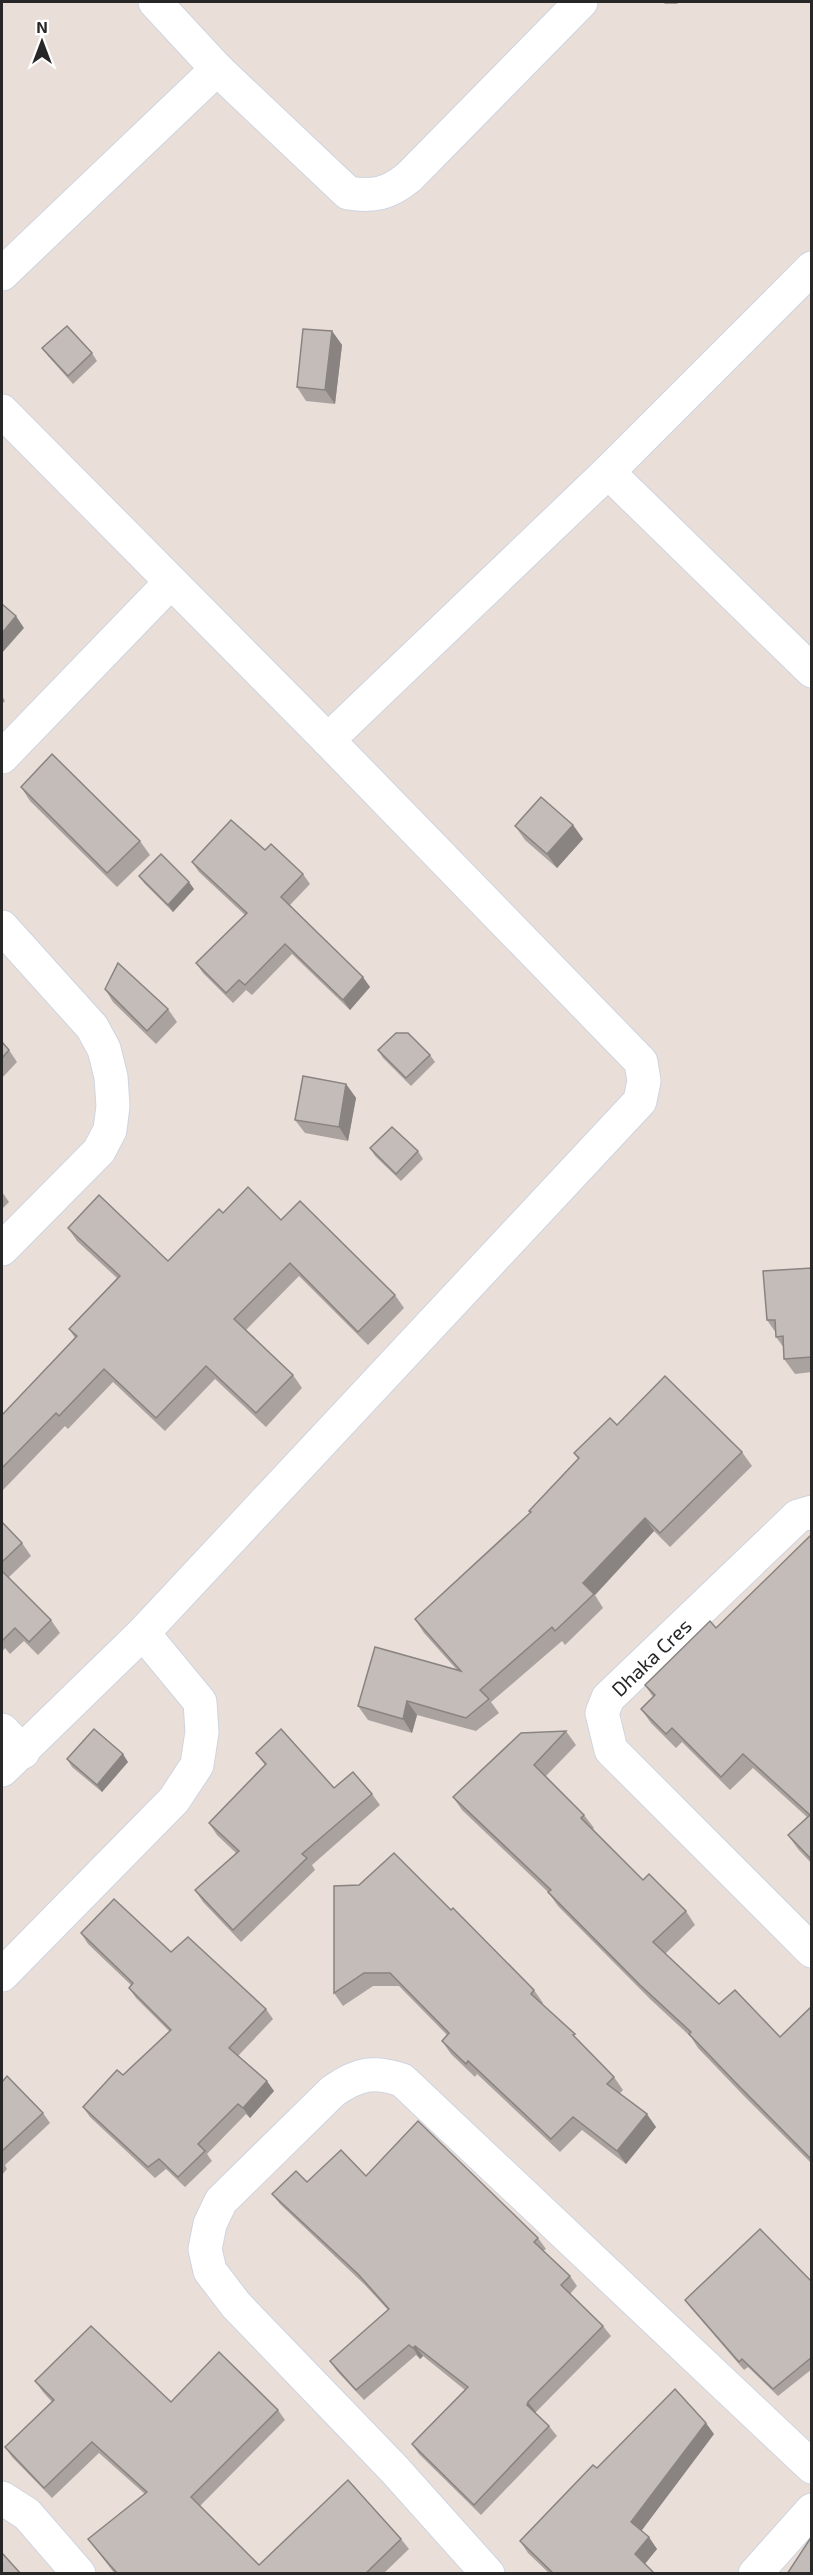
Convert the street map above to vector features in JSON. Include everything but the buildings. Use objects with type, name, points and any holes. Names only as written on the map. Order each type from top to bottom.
[{"type":"street","points":[[155,2],[217,69],[348,193],[372,196],[393,190],[409,177],[581,2]]},
{"type":"street","points":[[2,274],[217,69]]},
{"type":"street","points":[[328,740],[608,472],[812,268]]},
{"type":"street","points":[[2,411],[328,740],[641,1062],[644,1081],[640,1101],[143,1633],[8,1750]]},
{"type":"street","points":[[608,472],[812,672]]},
{"type":"street","points":[[2,757],[170,583]]},
{"type":"street","points":[[2,927],[92,1027],[104,1049],[113,1106],[110,1130],[99,1150],[2,1248]]},
{"type":"street","name":"Dhaka Cres","points":[[812,1512],[798,1516],[608,1698],[602,1713],[611,1750],[812,1951]]},
{"type":"street","points":[[2,1975],[174,1800],[197,1765],[202,1732],[200,1702],[143,1633]]},
{"type":"street","points":[[488,2574],[394,2469],[236,2305],[210,2271],[205,2250],[210,2224],[221,2201],[333,2091],[351,2078],[379,2073],[402,2080],[812,2467]]},
{"type":"street","points":[[2,2498],[27,2514],[79,2574]]},
{"type":"street","points":[[755,2574],[812,2510]]}]
